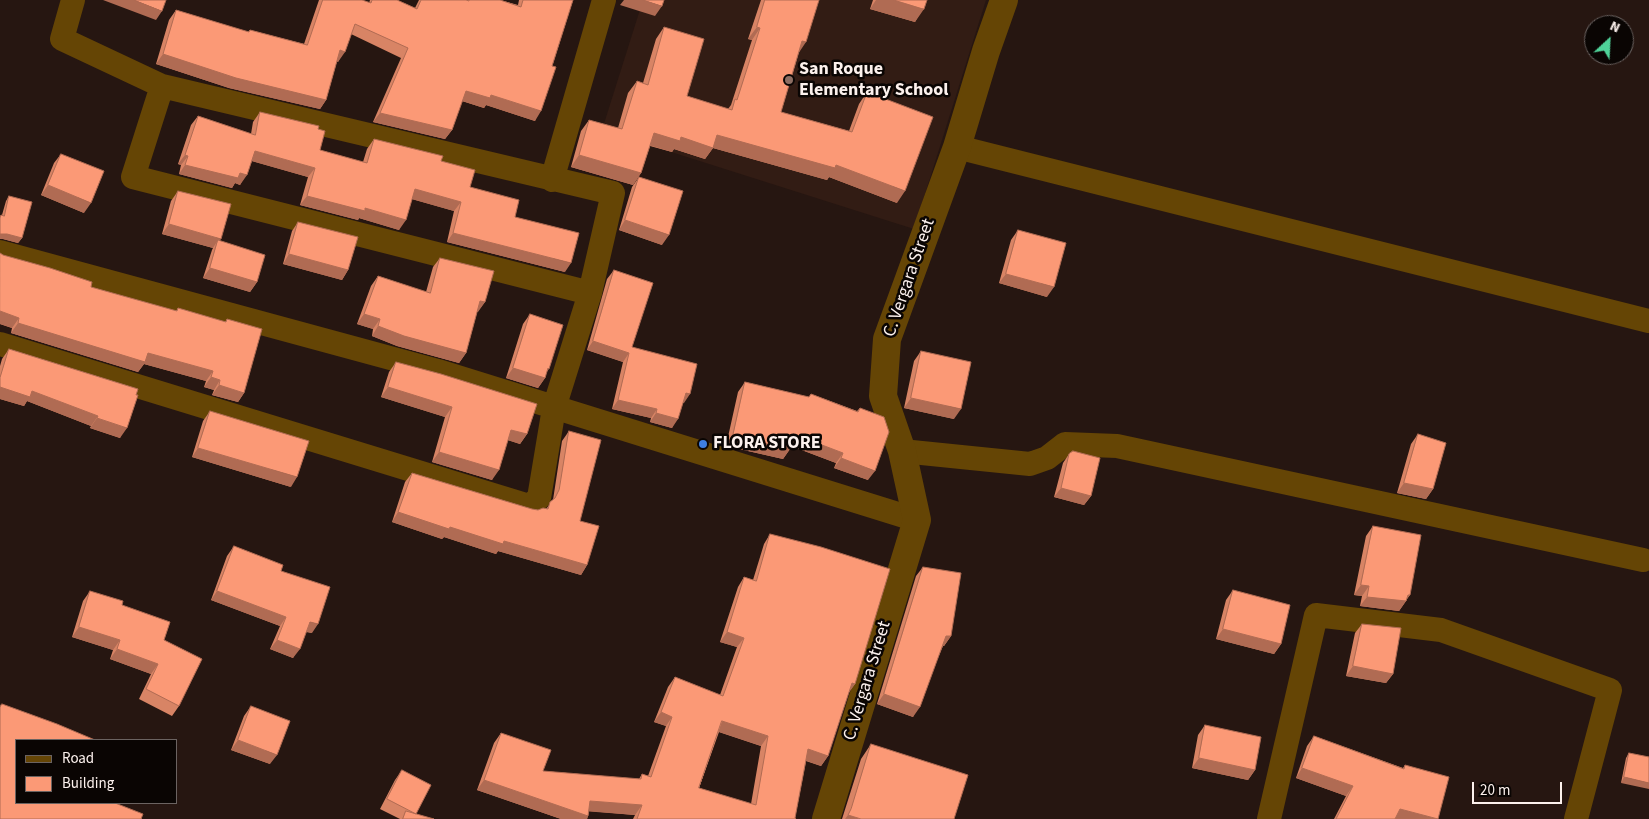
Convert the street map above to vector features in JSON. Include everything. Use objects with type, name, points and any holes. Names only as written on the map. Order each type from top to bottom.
[{"type":"street","points":[[0,344],[529,506],[539,498],[554,408],[590,293],[613,193],[162,86],[62,39],[72,0]]},
{"type":"street","points":[[552,180],[604,0]]},
{"type":"street","name":"C. Vergara Street","points":[[826,819],[917,520],[902,452],[882,396],[887,339],[957,147],[986,51],[1004,0]]},
{"type":"street","points":[[162,86],[133,177],[590,293]]},
{"type":"street","points":[[957,147],[1649,321]]},
{"type":"street","points":[[0,252],[438,371],[917,520]]},
{"type":"street","points":[[902,452],[1030,464],[1047,458],[1065,444],[1117,446],[1643,560]]},
{"type":"street","points":[[1269,819],[1316,616],[1441,630],[1610,690],[1576,819]]},
{"type":"shaded area","name":"San Roque Elementary School","points":[[643,0],[986,0],[914,229],[602,130]]},
{"type":"building","points":[[134,0],[166,0],[162,11]]},
{"type":"building","points":[[323,0],[362,0],[371,3],[372,0],[397,0],[417,9],[421,0],[500,0],[521,7],[523,0],[573,0],[552,66],[556,67],[541,111],[491,95],[490,98],[466,91],[452,130],[380,113],[408,48],[355,24],[345,52],[340,50],[326,100],[236,78],[163,54],[176,10],[249,32],[250,30],[307,45]]},
{"type":"building","points":[[643,0],[664,0],[662,6]]},
{"type":"building","points":[[765,0],[819,0],[806,42],[802,41],[781,112],[852,132],[867,92],[933,117],[905,191],[836,165],[835,168],[717,135],[713,148],[681,137],[680,141],[654,133],[641,173],[579,155],[589,120],[622,129],[637,81],[648,85],[664,27],[704,39],[687,96],[732,110],[735,99],[737,100],[760,28],[757,27]]},
{"type":"building","points":[[894,0],[927,0],[924,9]]},
{"type":"building","points":[[260,112],[319,126],[318,129],[325,131],[320,150],[367,163],[374,139],[443,156],[441,161],[475,170],[470,187],[519,200],[515,217],[579,233],[571,263],[453,233],[461,202],[415,189],[406,220],[365,208],[365,211],[307,196],[315,168],[255,151],[247,175],[240,173],[238,178],[185,165],[188,156],[185,155],[198,116],[255,135]]},
{"type":"building","points":[[61,154],[104,171],[91,203],[48,185]]},
{"type":"building","points":[[639,177],[683,191],[669,235],[625,220]]},
{"type":"building","points":[[178,191],[231,204],[221,239],[169,224]]},
{"type":"building","points":[[9,196],[32,202],[22,238],[0,234],[0,218],[1,215],[4,216]]},
{"type":"building","points":[[298,222],[358,237],[348,270],[289,254]]},
{"type":"building","points":[[1018,230],[1066,243],[1054,287],[1006,274]]},
{"type":"building","points":[[218,240],[265,255],[257,282],[210,268]]},
{"type":"building","points":[[0,253],[92,282],[91,287],[177,311],[178,308],[226,322],[227,319],[262,329],[244,393],[219,385],[220,380],[211,377],[213,371],[148,353],[145,362],[18,323],[19,318],[0,311]]},
{"type":"building","points":[[440,258],[494,271],[485,302],[480,301],[466,353],[404,336],[378,326],[380,319],[364,314],[378,276],[430,293]]},
{"type":"building","points":[[614,270],[653,283],[632,347],[697,364],[690,394],[686,393],[678,419],[656,413],[657,409],[618,400],[629,353],[593,341]]},
{"type":"building","points":[[530,314],[563,325],[545,378],[513,368]]},
{"type":"building","points":[[9,349],[138,389],[136,395],[138,395],[127,428],[97,418],[98,416],[32,391],[30,397],[0,387],[0,378]]},
{"type":"building","points":[[921,351],[971,362],[961,409],[911,398]]},
{"type":"building","points":[[396,362],[537,404],[527,434],[511,430],[499,470],[439,452],[452,407],[388,387]]},
{"type":"building","points":[[745,382],[809,397],[811,394],[858,412],[860,408],[884,417],[889,432],[875,471],[841,458],[843,453],[793,434],[790,449],[733,436]]},
{"type":"building","points":[[210,411],[309,441],[297,477],[198,448]]},
{"type":"building","points":[[569,431],[601,440],[580,521],[599,526],[587,565],[504,541],[503,544],[450,527],[449,529],[398,512],[412,473],[532,509],[548,509],[550,502],[555,498],[559,490]]},
{"type":"building","points":[[1418,434],[1446,443],[1433,489],[1404,483]]},
{"type":"building","points":[[1073,451],[1100,458],[1091,496],[1061,488],[1069,454]]},
{"type":"building","points":[[1373,526],[1421,535],[1410,595],[1408,595],[1406,601],[1367,597],[1369,586],[1361,585]]},
{"type":"building","points":[[770,534],[821,547],[890,569],[855,684],[852,683],[828,756],[808,749],[796,819],[637,819],[642,805],[590,801],[588,816],[484,780],[501,733],[551,750],[543,771],[641,779],[642,774],[651,777],[672,717],[661,712],[675,677],[723,696],[744,638],[727,632],[744,577],[756,581]],"holes":[[[722,721],[768,736],[756,805],[699,788]]]},
{"type":"building","points":[[234,546],[283,565],[281,571],[330,587],[318,624],[310,622],[300,649],[277,640],[286,617],[217,591]]},
{"type":"building","points":[[923,567],[961,573],[951,636],[946,636],[920,707],[884,694]]},
{"type":"building","points":[[1233,590],[1290,605],[1281,644],[1223,629]]},
{"type":"building","points":[[90,591],[123,601],[122,605],[170,622],[164,640],[202,659],[179,706],[146,689],[158,664],[117,649],[120,640],[79,627]]},
{"type":"building","points":[[1362,624],[1401,628],[1393,674],[1353,666]]},
{"type":"building","points":[[2,704],[93,739],[15,739],[15,804],[118,804],[143,814],[141,819],[0,819],[0,707]]},
{"type":"building","points":[[251,706],[290,721],[277,755],[238,740]]},
{"type":"building","points":[[1205,725],[1261,737],[1255,770],[1199,758]]},
{"type":"building","points":[[1314,736],[1404,769],[1405,765],[1449,777],[1438,819],[1400,809],[1395,819],[1336,819],[1353,786],[1302,768]]},
{"type":"building","points":[[871,744],[968,775],[954,819],[861,819],[848,815]]},
{"type":"building","points":[[1629,753],[1649,757],[1649,783],[1624,777]]},
{"type":"building","points":[[402,770],[431,785],[416,814],[387,799]]},
{"type":"building","points":[[406,811],[434,819],[403,819]]},
{"type":"place","name":"San Roque Elementary School","points":[[789,80]]},
{"type":"place","name":"FLORA STORE","points":[[703,444]]}]
